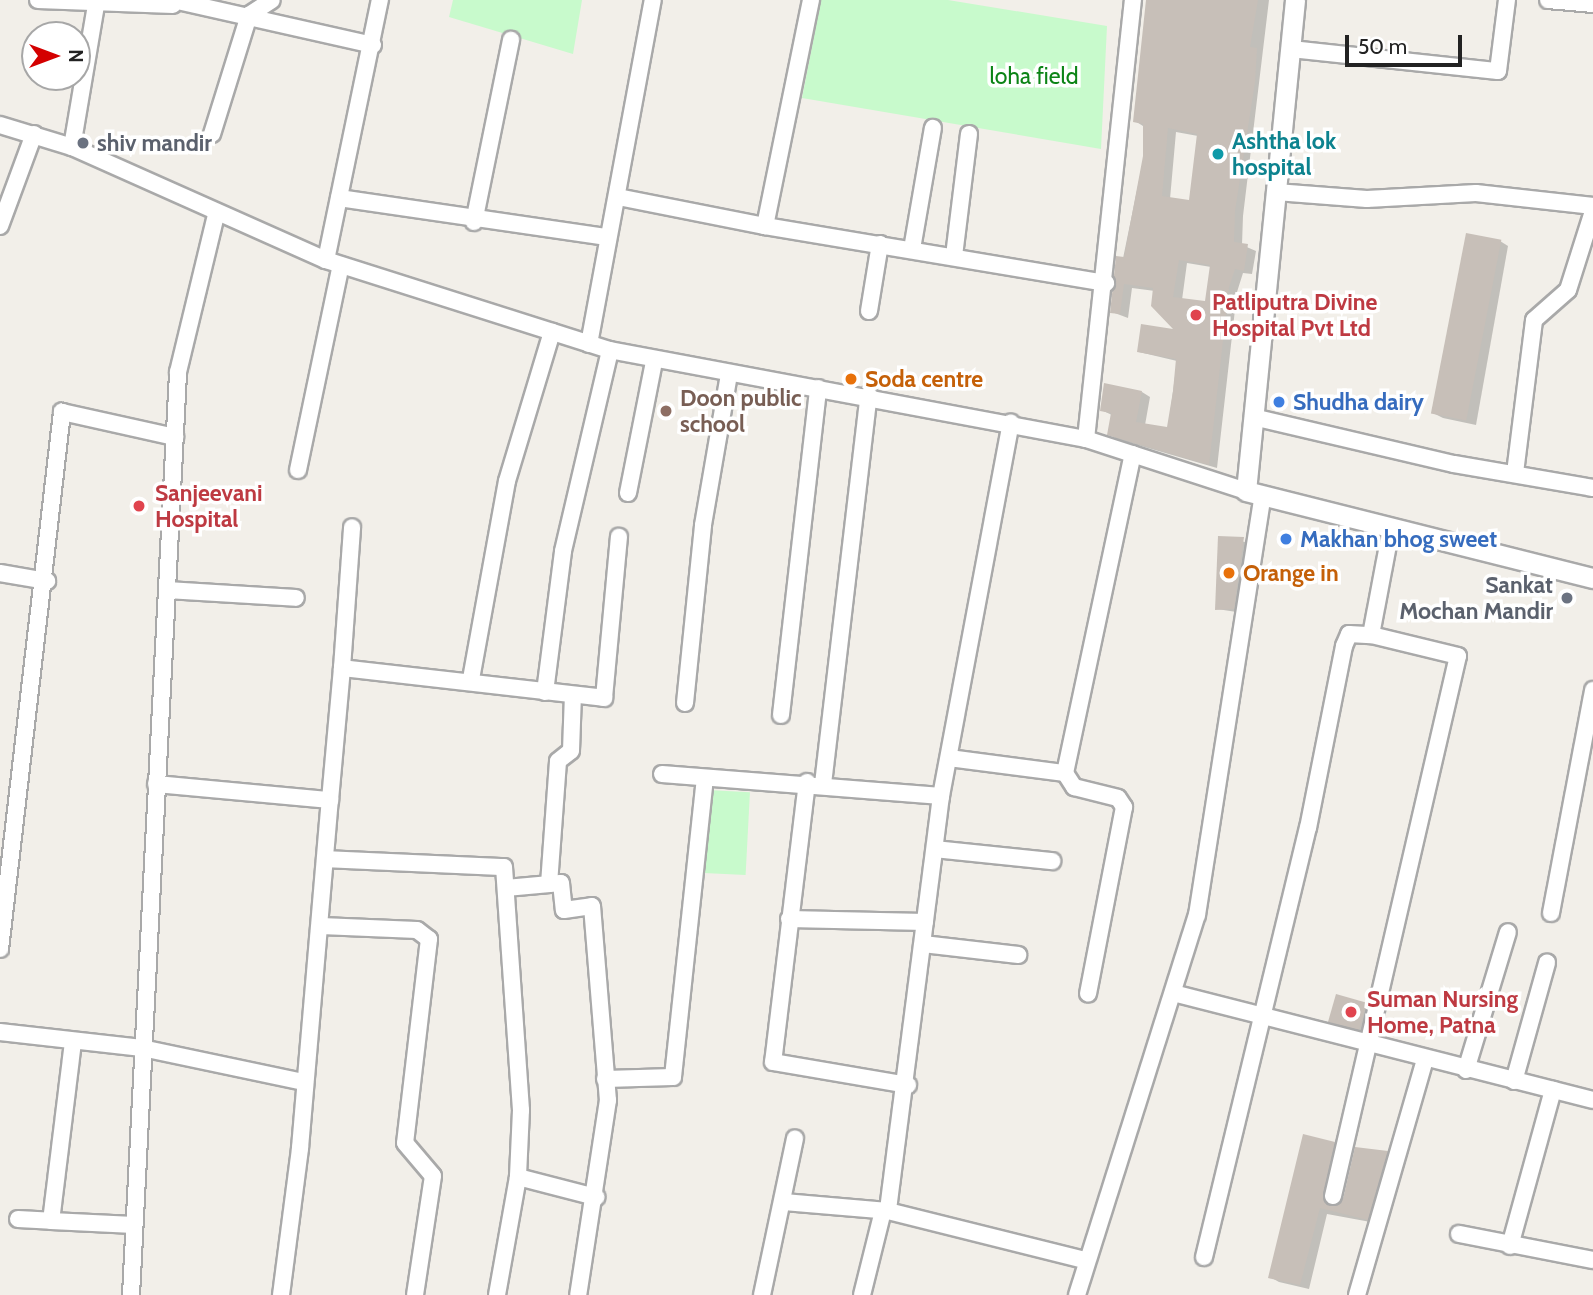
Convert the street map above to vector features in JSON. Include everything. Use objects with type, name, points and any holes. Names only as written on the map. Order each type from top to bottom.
[{"type":"street","points":[[38,0],[96,5],[173,2],[249,15],[373,45]]},
{"type":"street","points":[[212,134],[249,15],[272,0]]},
{"type":"street","points":[[298,470],[333,262],[339,198],[373,45],[380,0]]},
{"type":"street","points":[[589,344],[653,0]]},
{"type":"street","points":[[765,226],[811,0]]},
{"type":"street","points":[[1086,439],[1106,283],[1132,0]]},
{"type":"street","points":[[1077,1295],[1084,1261],[1197,915],[1255,493],[1253,417],[1295,0]]},
{"type":"street","points":[[1291,48],[1498,71],[1507,0]]},
{"type":"street","points":[[1548,0],[1593,4]]},
{"type":"street","points":[[72,147],[96,5]]},
{"type":"street","points":[[474,222],[511,40]]},
{"type":"street","points":[[0,125],[72,147],[216,215],[333,262],[610,350],[654,362],[869,395],[1086,439],[1255,493],[1593,578]]},
{"type":"street","points":[[912,249],[933,128]]},
{"type":"street","points":[[0,226],[34,134]]},
{"type":"street","points":[[954,256],[969,134]]},
{"type":"street","points":[[1276,192],[1367,199],[1502,195],[1593,208],[1568,290],[1534,320],[1515,472]]},
{"type":"street","points":[[618,197],[765,226],[1106,283]]},
{"type":"street","points":[[339,198],[474,222],[607,237]]},
{"type":"street","points":[[131,1295],[178,372],[216,215]]},
{"type":"street","points":[[869,311],[880,244]]},
{"type":"street","points":[[471,679],[507,481],[552,332]]},
{"type":"street","points":[[545,692],[563,551],[610,350]]},
{"type":"street","points":[[628,493],[654,362]]},
{"type":"street","points":[[685,703],[703,525],[729,374]]},
{"type":"street","points":[[781,715],[818,388]]},
{"type":"street","points":[[869,395],[815,783],[789,919],[773,1062],[908,1084]]},
{"type":"street","points":[[0,949],[47,581],[62,412],[175,437]]},
{"type":"street","points":[[1253,417],[1593,488]]},
{"type":"street","points":[[862,1295],[886,1211],[908,1084],[941,796],[1011,422]]},
{"type":"street","points":[[1088,993],[1124,807],[1118,798],[1074,787],[1065,773],[1133,454]]},
{"type":"street","points":[[281,1295],[321,926],[352,527]]},
{"type":"street","points":[[1371,635],[1391,529]]},
{"type":"street","points":[[342,668],[471,679],[545,692],[604,698],[619,537]]},
{"type":"street","points":[[0,573],[47,581]]},
{"type":"street","points":[[167,590],[296,598]]},
{"type":"street","points":[[1204,1257],[1264,1017],[1344,646],[1349,634],[1371,635],[1458,656],[1371,1046],[1334,1196]]},
{"type":"street","points":[[1551,913],[1593,690]]},
{"type":"street","points":[[549,884],[558,761],[570,751],[573,695]]},
{"type":"street","points":[[949,758],[1065,773]]},
{"type":"street","points":[[662,774],[705,779],[815,783],[941,796]]},
{"type":"street","points":[[605,1079],[673,1077],[705,779]]},
{"type":"street","points":[[156,784],[330,800]]},
{"type":"street","points":[[935,849],[1052,861]]},
{"type":"street","points":[[326,859],[504,867],[520,1055],[518,1177],[497,1295]]},
{"type":"street","points":[[506,888],[561,883],[564,910],[592,906],[605,1079],[596,1198],[578,1295]]},
{"type":"street","points":[[789,919],[925,922]]},
{"type":"street","points":[[321,926],[417,930],[429,939],[405,1143],[433,1176],[415,1295]]},
{"type":"street","points":[[1466,1070],[1508,932]]},
{"type":"street","points":[[923,944],[1018,955]]},
{"type":"street","points":[[1514,1081],[1547,963]]},
{"type":"street","points":[[1172,993],[1425,1060],[1593,1100]]},
{"type":"street","points":[[0,1032],[142,1048],[303,1082]]},
{"type":"street","points":[[51,1221],[73,1042]]},
{"type":"street","points":[[1357,1295],[1425,1060]]},
{"type":"street","points":[[1510,1246],[1553,1090]]},
{"type":"street","points":[[762,1295],[784,1202],[795,1138]]},
{"type":"street","points":[[518,1177],[596,1198]]},
{"type":"street","points":[[784,1202],[886,1211],[1084,1261]]},
{"type":"street","points":[[18,1219],[134,1225]]},
{"type":"street","points":[[1459,1234],[1593,1260]]},
{"type":"green space","points":[[453,0],[582,0],[573,54],[449,17]]},
{"type":"green space","name":"loha field","points":[[821,0],[948,0],[1107,26],[1101,149],[802,98]]},
{"type":"green space","points":[[708,790],[750,792],[746,875],[704,873]]},
{"type":"building","points":[[1146,0],[1258,0],[1250,47],[1257,48],[1255,82],[1235,211],[1234,242],[1248,244],[1244,271],[1235,269],[1229,287],[1209,465],[1107,435],[1111,413],[1100,411],[1104,383],[1142,391],[1136,422],[1167,427],[1173,391],[1176,359],[1137,352],[1141,324],[1173,329],[1151,306],[1153,288],[1124,284],[1120,314],[1110,313],[1116,256],[1124,257],[1143,156],[1143,124],[1133,122]],"holes":[[[1168,128],[1197,134],[1189,200],[1162,196]],[[1179,260],[1210,265],[1205,301],[1173,297]]]},
{"type":"building","points":[[1466,233],[1501,240],[1466,420],[1431,414]]},
{"type":"building","name":"Orange in","points":[[1218,536],[1244,537],[1234,609],[1215,610]]},
{"type":"building","points":[[1336,994],[1367,1003],[1359,1031],[1328,1022]]},
{"type":"building","points":[[1303,1134],[1335,1142],[1323,1194],[1331,1206],[1343,1199],[1355,1147],[1388,1151],[1368,1220],[1320,1208],[1300,1285],[1268,1278]]},
{"type":"place","name":"shiv mandir","points":[[83,143]]},
{"type":"place","name":"Ashtha lok hospital","points":[[1218,154]]},
{"type":"place","name":"Patliputra Divine Hospital Pvt Ltd","points":[[1196,315]]},
{"type":"place","name":"Soda centre","points":[[851,379]]},
{"type":"place","name":"Shudha dairy","points":[[1279,402]]},
{"type":"place","name":"Doon public school","points":[[666,411]]},
{"type":"place","name":"Sanjeevani Hospital","points":[[139,506]]},
{"type":"place","name":"Makhan bhog sweet","points":[[1286,539]]},
{"type":"place","name":"Orange in","points":[[1229,573]]},
{"type":"place","name":"Sankat Mochan Mandir","points":[[1567,598]]},
{"type":"place","name":"Suman Nursing Home, Patna","points":[[1351,1012]]}]
